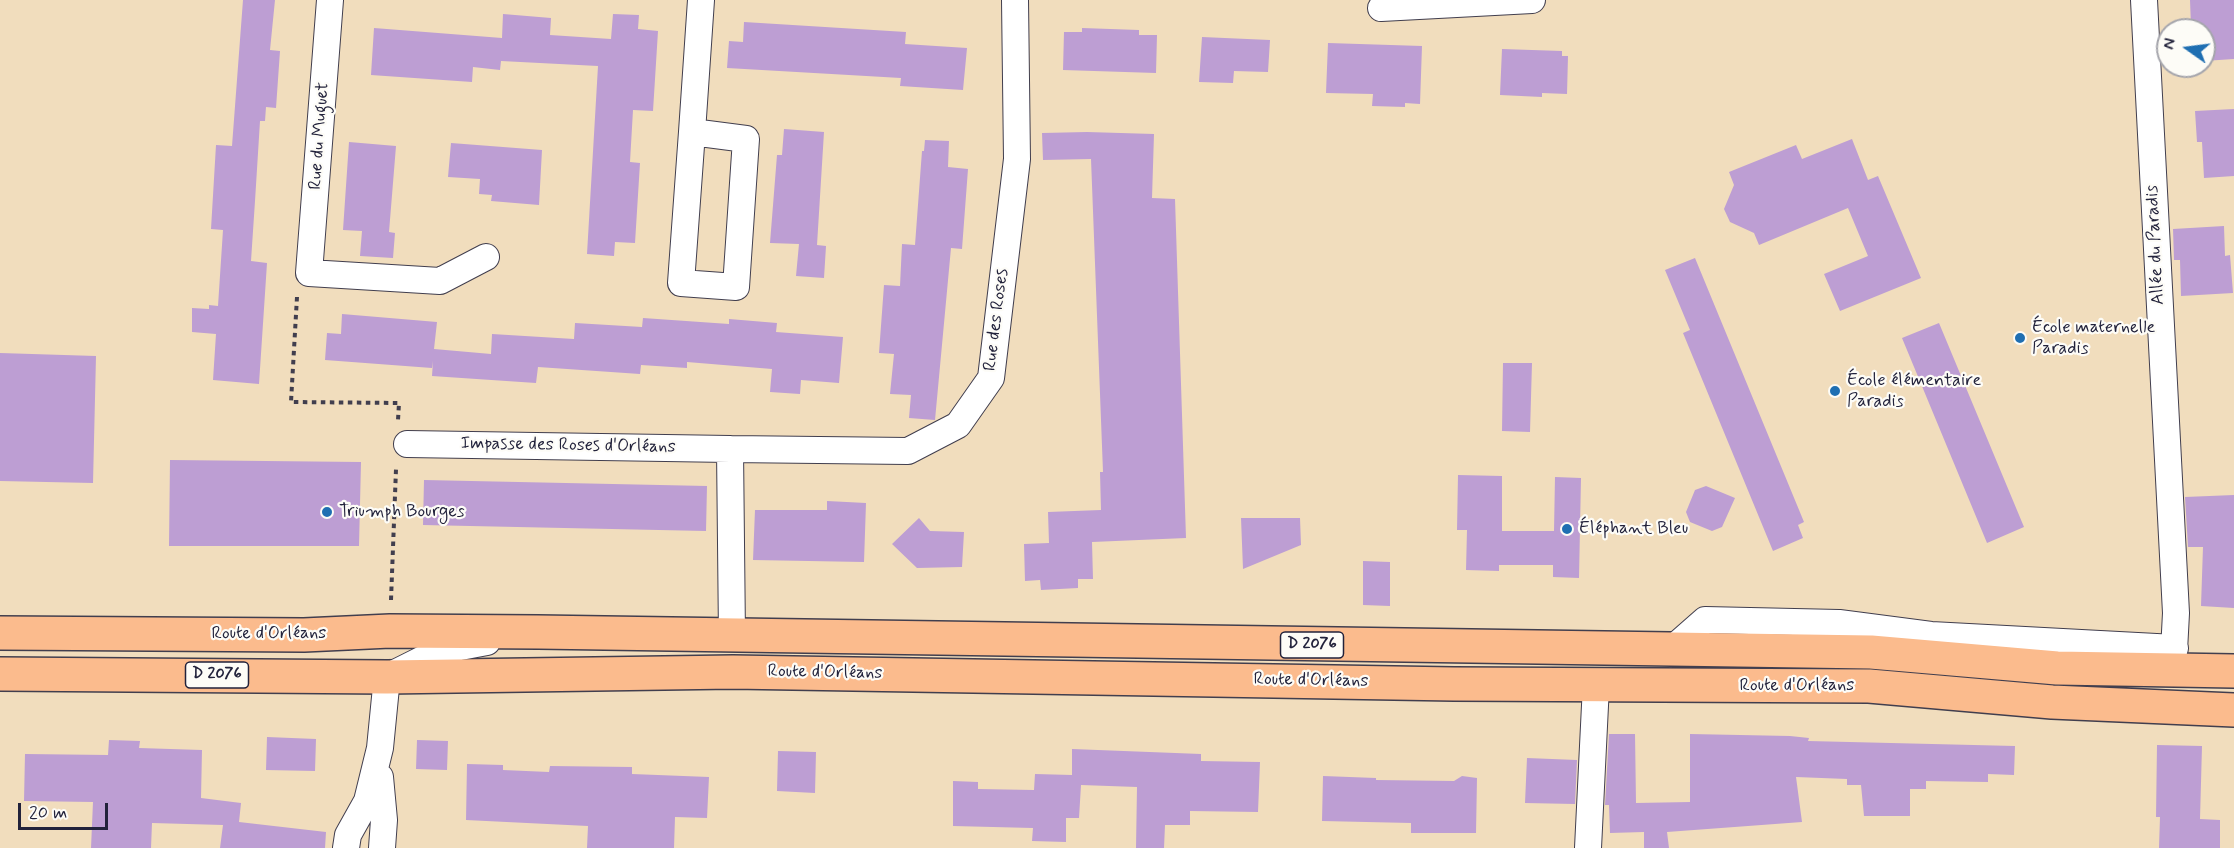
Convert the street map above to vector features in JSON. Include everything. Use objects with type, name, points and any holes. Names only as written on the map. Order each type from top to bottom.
[{"type":"main road","name":"Route d'Orléans","points":[[0,633],[304,635],[390,631],[538,632],[732,637],[1870,652],[2057,668],[2174,659],[2234,671]]},
{"type":"main road","name":"Route d'Orléans","points":[[0,674],[387,677],[733,672],[1596,685],[1869,686],[2052,702],[2234,710]]},
{"type":"street","name":"Rue du Muguet","points":[[309,273],[330,0]]},
{"type":"street","points":[[692,132],[746,139],[736,286],[681,283],[701,0]]},
{"type":"street","name":"Rue des Roses","points":[[730,448],[908,451],[958,425],[991,378],[1017,159],[1015,0]]},
{"type":"street","points":[[1381,8],[1532,0]]},
{"type":"street","name":"Allée du Paradis","points":[[2144,0],[2176,613],[2174,659]]},
{"type":"street","points":[[309,273],[440,281],[486,257]]},
{"type":"street","name":"Impasse des Roses d'Orléans","points":[[400,445],[730,448]]},
{"type":"street","points":[[730,448],[732,637]]},
{"type":"street","name":"Route d'Orléans","points":[[387,677],[439,651],[538,632]]},
{"type":"street","points":[[382,848],[384,820],[380,802],[380,748],[387,677]]},
{"type":"street","points":[[1588,848],[1596,685]]},
{"type":"street","points":[[346,848],[348,835],[367,801],[380,748]]},
{"type":"path","points":[[309,273],[298,289],[291,402],[399,403],[400,445],[390,631]]},
{"type":"building","points":[[243,0],[275,0],[270,50],[280,51],[276,108],[266,107],[265,121],[260,121],[251,261],[267,263],[259,384],[213,380],[216,334],[192,332],[192,308],[209,309],[209,305],[218,306],[223,230],[211,229],[216,145],[232,146]]},
{"type":"building","points":[[2190,0],[2234,0],[2234,59],[2216,60],[2216,18],[2191,18]]},
{"type":"building","points":[[503,14],[551,18],[550,35],[611,39],[613,14],[639,15],[638,29],[658,31],[653,111],[633,110],[630,162],[640,163],[635,243],[615,242],[614,256],[587,254],[598,66],[501,61],[500,70],[473,67],[472,82],[371,75],[374,28],[502,38]]},
{"type":"building","points":[[744,22],[906,32],[905,44],[967,48],[963,90],[900,86],[901,78],[727,68],[729,41],[743,42]]},
{"type":"building","points":[[1082,28],[1139,30],[1139,35],[1157,35],[1156,73],[1063,70],[1064,32],[1082,32]]},
{"type":"building","points":[[1202,37],[1270,40],[1268,72],[1234,71],[1233,83],[1199,82]]},
{"type":"building","points":[[1328,43],[1422,46],[1420,104],[1405,103],[1405,107],[1372,106],[1373,94],[1326,93]]},
{"type":"building","points":[[1502,49],[1562,51],[1562,56],[1568,56],[1567,94],[1542,93],[1542,97],[1500,95]]},
{"type":"building","points":[[2234,109],[2234,176],[2204,178],[2202,142],[2197,142],[2195,111]]},
{"type":"building","points":[[784,129],[824,132],[817,245],[826,246],[824,278],[796,276],[799,244],[770,243],[777,155],[782,155]]},
{"type":"building","points":[[1042,133],[1154,134],[1152,198],[1175,199],[1186,538],[1092,542],[1093,579],[1078,579],[1078,588],[1041,590],[1040,580],[1025,581],[1024,544],[1049,543],[1048,512],[1101,510],[1100,472],[1103,472],[1091,159],[1043,160]]},
{"type":"building","points":[[1852,139],[1868,180],[1878,176],[1921,278],[1840,311],[1824,274],[1868,256],[1848,208],[1759,245],[1754,233],[1730,222],[1724,209],[1734,185],[1729,172],[1796,145],[1802,159]]},
{"type":"building","points":[[925,140],[949,141],[948,167],[968,169],[962,249],[951,248],[935,420],[909,418],[911,395],[890,394],[894,354],[879,353],[884,285],[900,286],[902,244],[915,245],[922,151],[924,151]]},
{"type":"building","points":[[349,142],[396,146],[389,232],[395,233],[393,258],[360,256],[362,231],[343,230]]},
{"type":"building","points":[[451,143],[542,150],[539,205],[491,201],[492,195],[479,194],[480,179],[448,177]]},
{"type":"building","points":[[2224,226],[2225,256],[2230,255],[2233,293],[2181,296],[2180,260],[2174,260],[2173,229]]},
{"type":"building","points":[[1695,258],[1804,522],[1798,525],[1803,538],[1773,551],[1683,333],[1690,330],[1665,270]]},
{"type":"building","points":[[342,314],[437,322],[434,349],[491,354],[492,334],[574,339],[575,323],[642,327],[643,318],[729,324],[729,319],[777,323],[776,332],[843,337],[839,383],[801,380],[800,394],[770,392],[772,369],[687,362],[687,368],[641,365],[640,374],[538,367],[536,383],[432,376],[433,361],[432,368],[325,360],[327,333],[341,334]]},
{"type":"building","points":[[1939,323],[2024,527],[1987,543],[1902,338]]},
{"type":"building","points":[[0,353],[96,356],[93,483],[0,481]]},
{"type":"building","points":[[1503,363],[1532,363],[1530,432],[1502,431]]},
{"type":"building","points":[[170,460],[361,462],[359,546],[169,546]]},
{"type":"building","points":[[1458,475],[1502,476],[1502,531],[1554,531],[1555,477],[1581,478],[1579,578],[1553,577],[1553,565],[1499,565],[1499,571],[1466,570],[1467,530],[1457,530]]},
{"type":"building","points":[[424,480],[707,486],[706,531],[423,525]]},
{"type":"building","points":[[1706,486],[1735,498],[1722,527],[1712,531],[1690,522],[1686,512],[1695,490]]},
{"type":"building","points":[[2234,495],[2234,608],[2201,606],[2203,547],[2188,547],[2185,497]]},
{"type":"building","points":[[827,501],[866,503],[864,562],[753,560],[755,510],[827,510]]},
{"type":"building","points":[[919,518],[930,531],[964,532],[962,567],[917,568],[892,544]]},
{"type":"building","points":[[1241,518],[1300,518],[1301,545],[1243,569]]},
{"type":"building","points":[[1363,561],[1390,562],[1390,606],[1363,605]]},
{"type":"building","points":[[1609,734],[1635,734],[1636,803],[1690,802],[1690,734],[1790,736],[1809,738],[1808,741],[2015,746],[2014,775],[1988,774],[1988,782],[1926,781],[1926,789],[1910,789],[1910,816],[1864,816],[1861,785],[1847,785],[1847,779],[1796,777],[1802,822],[1667,832],[1669,848],[1644,848],[1644,832],[1610,833],[1609,805],[1605,805]]},
{"type":"building","points":[[267,737],[316,739],[315,771],[266,770]]},
{"type":"building","points":[[109,740],[140,741],[139,748],[202,750],[201,798],[241,803],[239,822],[326,832],[325,848],[220,848],[223,825],[152,823],[151,848],[91,848],[93,802],[24,801],[25,754],[108,755]]},
{"type":"building","points":[[417,740],[448,741],[447,770],[416,769]]},
{"type":"building","points":[[2157,745],[2202,746],[2200,819],[2220,820],[2220,848],[2159,848],[2160,817],[2156,817]]},
{"type":"building","points":[[1072,749],[1201,754],[1201,761],[1260,762],[1258,812],[1190,811],[1190,825],[1165,825],[1164,848],[1136,848],[1137,787],[1081,785],[1079,818],[1066,818],[1066,842],[1032,841],[1033,828],[953,826],[953,781],[978,782],[978,789],[1034,790],[1035,774],[1072,775]]},
{"type":"building","points":[[778,751],[816,752],[815,793],[777,791]]},
{"type":"building","points":[[1527,758],[1577,760],[1575,804],[1525,803]]},
{"type":"building","points":[[467,764],[503,765],[503,770],[549,772],[550,766],[632,767],[632,774],[709,777],[707,818],[675,817],[674,848],[587,848],[588,826],[466,820]]},
{"type":"building","points":[[1323,776],[1376,778],[1376,780],[1454,781],[1462,776],[1477,778],[1476,833],[1411,833],[1411,823],[1322,821]]},
{"type":"place","name":"École maternelle Paradis","points":[[2020,338]]},
{"type":"place","name":"École élémentaire Paradis","points":[[1835,391]]},
{"type":"place","name":"Triumph Bourges","points":[[327,512]]},
{"type":"place","name":"Éléphant Bleu","points":[[1567,529]]}]
